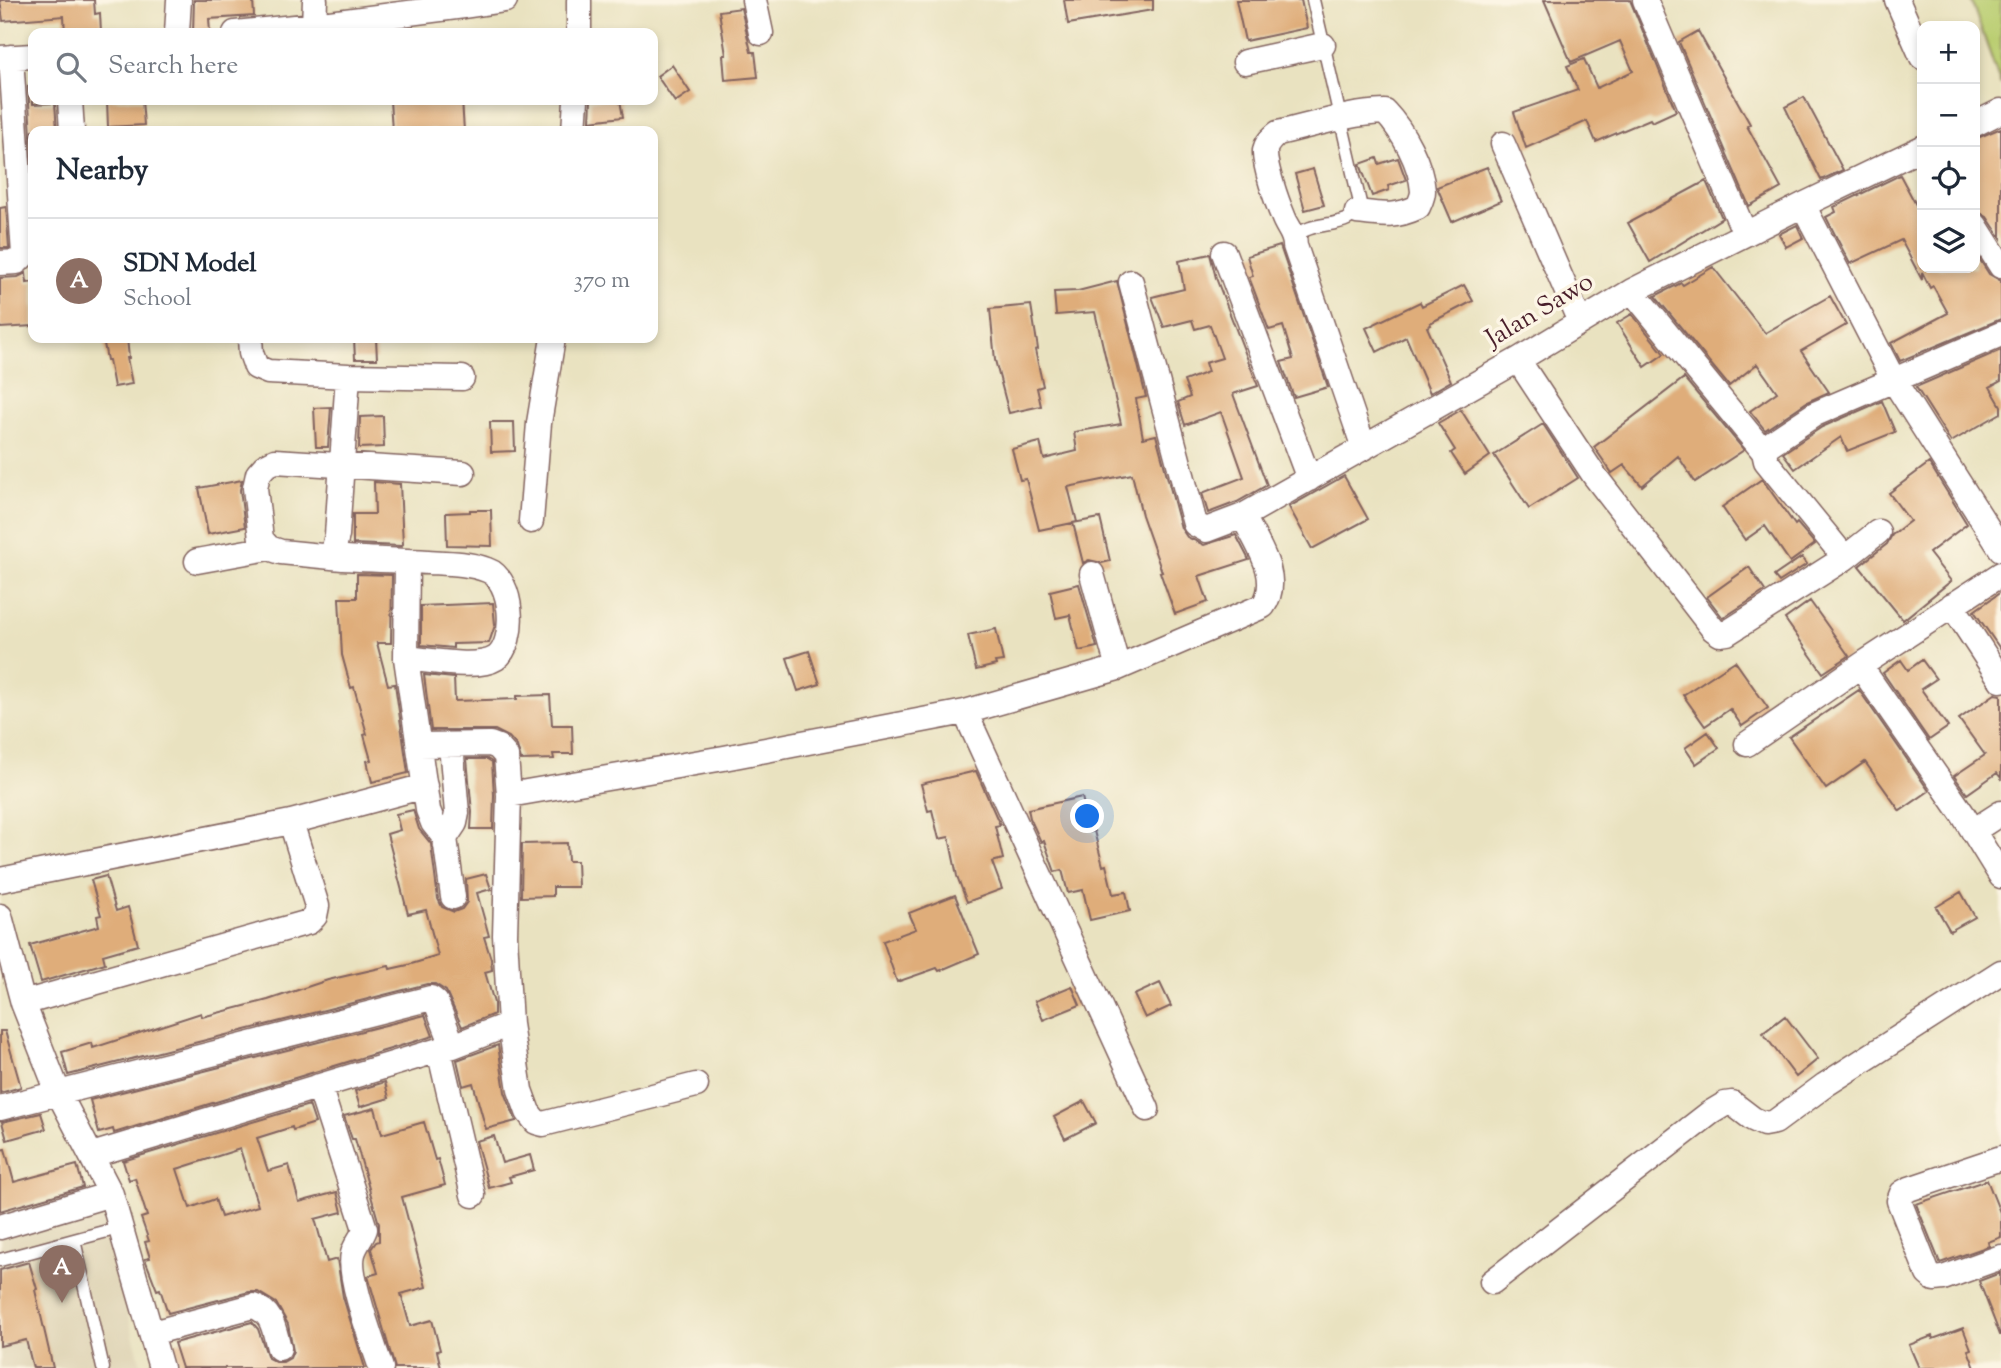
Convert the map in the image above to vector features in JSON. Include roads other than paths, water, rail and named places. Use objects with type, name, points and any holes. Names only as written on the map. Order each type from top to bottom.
[{"type":"street","points":[[177,28],[179,0]]},
{"type":"street","points":[[314,25],[315,0]]},
{"type":"street","points":[[284,28],[464,3],[505,0]]},
{"type":"street","points":[[579,0],[579,28]]},
{"type":"street","points":[[754,0],[761,33]]},
{"type":"street","points":[[1645,0],[1745,234]]},
{"type":"street","points":[[1897,0],[1917,46]]},
{"type":"street","points":[[1245,62],[1323,45]]},
{"type":"street","points":[[0,263],[17,262],[24,255],[15,57]]},
{"type":"street","points":[[69,105],[72,126]]},
{"type":"street","points":[[574,126],[576,105]]},
{"type":"street","points":[[1980,122],[2001,111]]},
{"type":"street","points":[[1357,212],[1391,216],[1406,212],[1418,207],[1424,194],[1417,168],[1397,124],[1385,112],[1339,118],[1278,133],[1270,139],[1265,150],[1272,182],[1284,219],[1296,237],[1295,246],[1364,448]]},
{"type":"street","points":[[1503,144],[1580,322]]},
{"type":"street","name":"Jalan Sawo","points":[[1131,282],[1195,524],[1206,530],[1243,516],[1309,479],[1518,360],[1632,291],[1917,150]]},
{"type":"street","points":[[1803,205],[1895,381],[2001,549]]},
{"type":"street","points":[[1980,233],[2001,266]]},
{"type":"street","points":[[1224,253],[1309,479]]},
{"type":"street","points":[[1632,291],[1764,452],[1766,461],[1844,558]]},
{"type":"street","points":[[1764,452],[1767,446],[1815,414],[2001,334]]},
{"type":"street","points":[[250,343],[250,353],[256,367],[268,372],[462,378]]},
{"type":"street","points":[[531,521],[540,423],[552,343]]},
{"type":"street","points":[[1518,360],[1594,475],[1713,629],[1720,634],[1727,633],[1878,533]]},
{"type":"street","points":[[332,557],[337,535],[344,465],[348,376]]},
{"type":"street","points":[[269,548],[261,539],[255,488],[258,474],[265,466],[275,461],[463,473]]},
{"type":"street","points":[[509,794],[724,758],[965,712],[1118,668],[1263,606],[1270,593],[1271,577],[1243,516]]},
{"type":"street","points":[[197,561],[269,548],[281,552],[332,557],[458,564],[489,570],[503,582],[509,598],[508,643],[497,657],[481,664],[406,658]]},
{"type":"street","points":[[407,561],[406,658],[428,810],[433,824],[445,838],[453,897]]},
{"type":"street","points":[[1092,574],[1118,668]]},
{"type":"street","points":[[1747,744],[2001,574]]},
{"type":"street","points":[[1952,605],[2001,680]]},
{"type":"street","points":[[1860,666],[2001,876]]},
{"type":"street","points":[[965,712],[1147,1109]]},
{"type":"street","points":[[419,745],[490,744],[503,751],[506,756],[509,794],[505,935],[509,1024],[520,1090],[528,1112],[536,1122],[543,1124],[695,1085]]},
{"type":"street","points":[[445,838],[455,823],[457,813],[451,745]]},
{"type":"street","points":[[0,880],[291,822],[425,786]]},
{"type":"street","points":[[1973,831],[2001,813]]},
{"type":"street","points":[[23,1003],[309,922],[315,916],[317,906],[291,822]]},
{"type":"street","points":[[0,916],[5,953],[58,1092],[111,1194],[161,1368]]},
{"type":"street","points":[[1492,1282],[1710,1113],[1732,1103],[1764,1124],[1774,1122],[1825,1085],[2001,972]]},
{"type":"street","points":[[0,1108],[430,998],[436,1002],[473,1195]]},
{"type":"street","points":[[92,1154],[446,1048],[509,1024]]},
{"type":"street","points":[[319,1086],[365,1229],[353,1253],[354,1277],[380,1368]]},
{"type":"street","points":[[1999,1166],[1909,1189],[1902,1193],[1899,1201],[1928,1273],[1934,1279],[2001,1256]]},
{"type":"street","points":[[0,1227],[111,1194]]},
{"type":"street","points":[[152,1333],[253,1306],[270,1315],[279,1348]]},
{"type":"lane","points":[[1296,237],[1304,231],[1349,219],[1357,212],[1360,203],[1313,0]]},
{"type":"lane","points":[[0,1260],[122,1227]]},
{"type":"lane","points":[[74,1240],[103,1368]]},
{"type":"place","name":"SDN Model","points":[[62,1303]]}]
